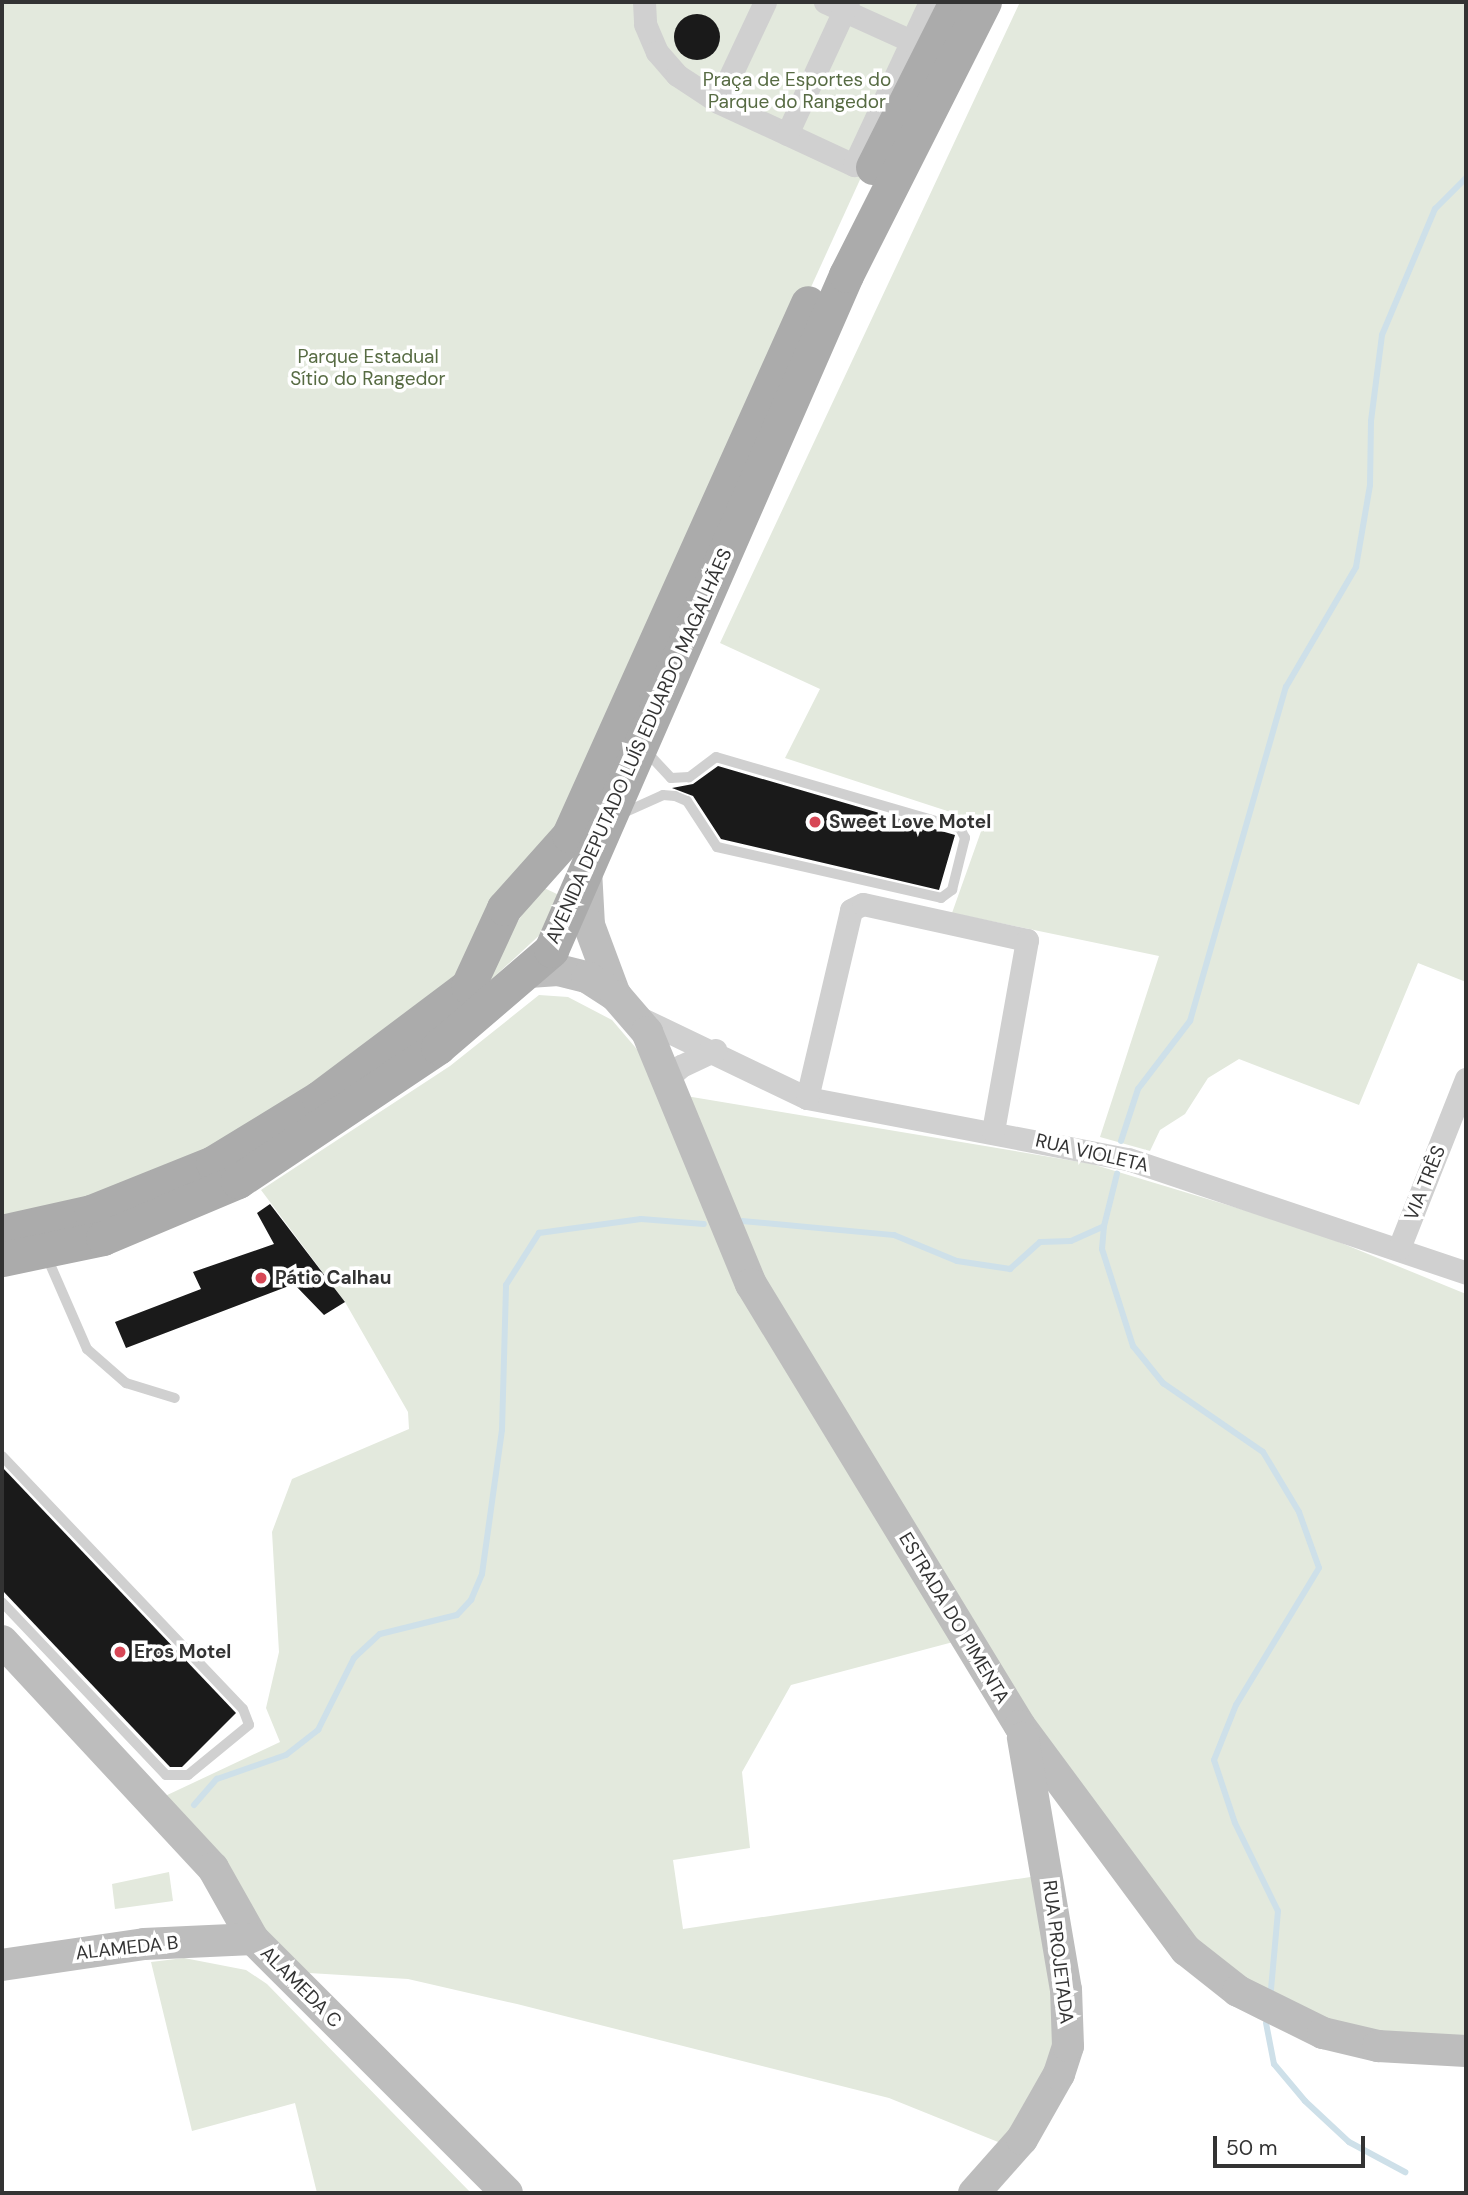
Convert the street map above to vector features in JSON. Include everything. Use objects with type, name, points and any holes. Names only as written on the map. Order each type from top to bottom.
[{"type":"main road","name":"AVENIDA DEPUTADO LUÍS EDUARDO MAGALHÃES","points":[[2,1232],[142,1194],[213,1163],[319,1098],[468,986],[504,908],[569,835],[825,264],[956,2]]},
{"type":"main road","name":"AVENIDA DEPUTADO LUÍS EDUARDO MAGALHÃES","points":[[2,1259],[45,1252],[145,1223],[238,1181],[438,1047],[529,972],[551,950],[570,913],[606,821],[846,275],[984,2]]},
{"type":"main road","name":"ESTRADA DO PIMENTA","points":[[587,867],[589,925],[626,1006],[668,1078],[751,1284],[1020,1726],[1074,1800],[1186,1950],[1238,1991],[1322,2033],[1378,2046],[1466,2051]]},
{"type":"main road","points":[[530,879],[547,874],[563,880],[570,889],[570,913]]},
{"type":"main road","points":[[529,972],[577,973],[626,1006]]},
{"type":"main road","name":"ALAMEDA C","points":[[2,1641],[213,1868],[253,1939],[507,2193]]},
{"type":"main road","name":"RUA PROJETADA","points":[[974,2193],[1023,2139],[1059,2074],[1068,2046],[1066,1990],[1038,1806],[1020,1726]]},
{"type":"main road","points":[[1038,1806],[1050,1791],[1074,1800]]},
{"type":"main road","name":"ALAMEDA B","points":[[2,1965],[144,1944],[253,1939]]},
{"type":"street","points":[[644,2],[645,24],[657,52],[677,75],[718,102],[854,165],[930,2]]},
{"type":"street","points":[[718,102],[765,2]]},
{"type":"street","points":[[787,134],[839,5],[911,41]]},
{"type":"street","points":[[807,1098],[851,910],[863,904],[1027,940],[993,1131]]},
{"type":"street","name":"RUA VIOLETA","points":[[626,1006],[807,1098],[993,1131],[1128,1159],[1399,1248],[1466,1273]]},
{"type":"street","points":[[668,1078],[681,1066],[715,1050]]},
{"type":"street","name":"VIA TRÊS","points":[[1399,1248],[1466,1079]]},
{"type":"lane","points":[[606,821],[663,795],[676,796],[687,801],[717,847],[941,898],[952,890],[965,838],[960,828],[716,757],[689,777],[671,778],[640,743]]},
{"type":"lane","points":[[45,1252],[87,1349],[126,1383],[175,1398]]},
{"type":"lane","points":[[2,1456],[243,1709],[249,1725],[188,1774],[166,1775],[2,1602]]},
{"type":"green space","name":"Parque Estadual Sítio do Rangedor","points":[[2,2],[941,2],[563,831],[444,994],[197,1160],[41,1213],[2,1216]]},
{"type":"green space","points":[[1020,2],[1466,2],[1466,982],[1418,963],[1359,1105],[1239,1059],[1208,1078],[1185,1114],[1160,1130],[1150,1151],[1100,1137],[1159,956],[952,913],[984,823],[785,758],[820,689],[720,643]]},
{"type":"green space","points":[[540,886],[559,895],[544,931],[468,1001]]},
{"type":"green space","points":[[539,995],[568,997],[612,1020],[641,1054],[662,1092],[1092,1164],[1307,1229],[1466,1294],[1466,2040],[1354,2028],[1289,2013],[1192,1951],[972,1637],[791,1685],[742,1772],[750,1848],[673,1860],[683,1929],[1037,1876],[1058,2057],[1008,2146],[889,2098],[517,2004],[408,1979],[309,1973],[258,1927],[163,1797],[280,1742],[266,1708],[279,1652],[272,1532],[292,1479],[409,1429],[408,1412],[345,1302],[261,1190],[450,1066]]},
{"type":"green space","points":[[169,1872],[173,1901],[115,1909],[112,1884]]},
{"type":"green space","points":[[184,1958],[246,1970],[267,1984],[471,2193],[317,2193],[295,2103],[192,2131],[151,1962]]},
{"type":"building","points":[[697,14],[713,21],[720,37],[713,53],[697,60],[681,53],[674,37],[681,21]]},
{"type":"building","name":"Sweet Love Motel","points":[[718,766],[955,835],[939,890],[721,839],[693,796],[672,788],[693,784]]},
{"type":"building","name":"Pátio Calhau","points":[[270,1204],[345,1302],[324,1315],[294,1284],[126,1348],[115,1322],[201,1289],[193,1272],[274,1244],[257,1213]]},
{"type":"building","name":"Eros Motel","points":[[2,1467],[236,1713],[182,1767],[170,1767],[2,1590]]},
{"type":"waterway","points":[[1121,1141],[1138,1089],[1190,1021],[1286,687],[1356,567],[1370,485],[1371,421],[1382,335],[1435,209],[1466,178]]},
{"type":"waterway","points":[[742,1221],[894,1235],[957,1261],[1010,1269],[1040,1242],[1071,1241],[1104,1226],[1117,1174]]},
{"type":"waterway","points":[[194,1805],[217,1779],[286,1755],[318,1730],[354,1658],[380,1634],[457,1615],[471,1600],[482,1574],[502,1430],[506,1285],[539,1233],[641,1219],[704,1224]]},
{"type":"waterway","points":[[1104,1226],[1102,1249],[1133,1346],[1163,1383],[1263,1452],[1299,1512],[1319,1568],[1236,1705],[1214,1760],[1235,1823],[1278,1911],[1271,1990]]},
{"type":"waterway","points":[[1266,2023],[1274,2064],[1305,2101],[1349,2142],[1405,2172]]},
{"type":"place","name":"Sweet Love Motel","points":[[815,822]]},
{"type":"place","name":"Pátio Calhau","points":[[261,1278]]},
{"type":"place","name":"Eros Motel","points":[[120,1652]]},
{"type":"park label","name":"Praça de Esportes do Parque do Rangedor","points":[[797,91]]}]
